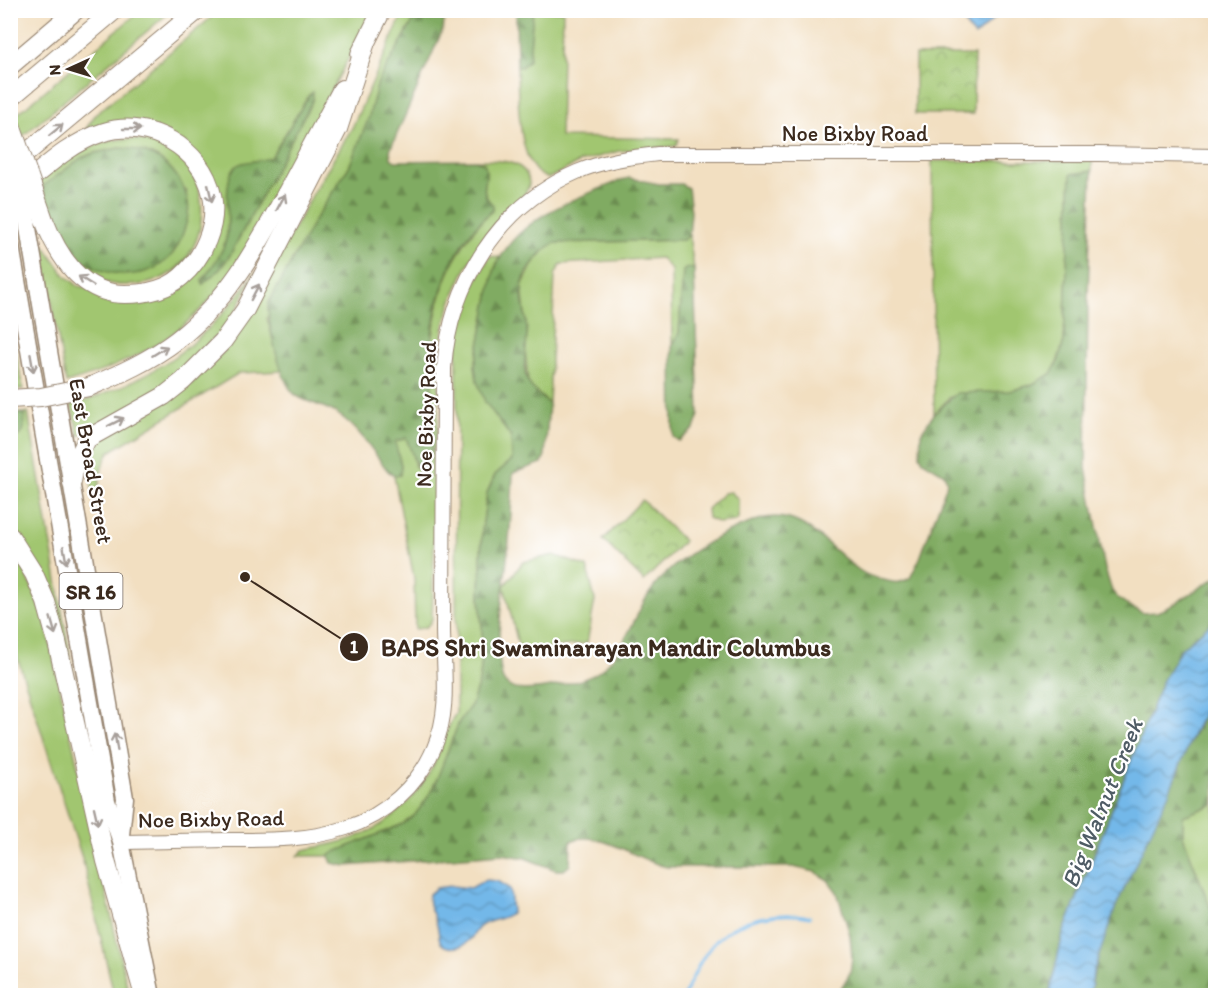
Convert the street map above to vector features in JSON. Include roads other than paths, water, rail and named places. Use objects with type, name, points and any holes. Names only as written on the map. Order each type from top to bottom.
[{"type":"highway","points":[[10,66],[76,10]]},
{"type":"highway","points":[[10,98],[115,10]]},
{"type":"highway","points":[[10,166],[198,10]]},
{"type":"highway","points":[[10,399],[41,397],[89,387],[134,368],[176,341],[198,323],[235,281],[253,255],[382,10]]},
{"type":"highway","points":[[72,482],[75,464],[87,439],[164,396],[183,381],[223,341],[246,310],[338,129],[365,45]]},
{"type":"highway","points":[[10,196],[42,170],[81,142],[105,131],[131,128],[150,131],[179,145],[194,160],[206,177],[212,195],[213,213],[210,232],[204,247],[181,278],[142,293],[122,294],[101,290],[70,270],[36,224],[11,125]]},
{"type":"highway","points":[[10,536],[34,573],[46,602],[106,861],[144,996]]},
{"type":"main road","name":"East Broad Street","points":[[36,224],[72,482],[125,798],[121,842]]},
{"type":"main road","name":"East Broad Street","points":[[11,242],[107,801],[121,842],[152,996]]},
{"type":"street","name":"Noe Bixby Road","points":[[121,842],[287,840],[321,835],[347,828],[381,811],[397,800],[423,769],[442,724],[445,702],[444,386],[447,338],[463,287],[482,253],[498,230],[543,190],[578,171],[598,164],[658,154],[1215,156]]},
{"type":"water","points":[[981,10],[1003,11],[975,36],[965,25]]},
{"type":"water","points":[[1215,620],[1215,692],[1195,729],[1168,795],[1116,906],[1093,973],[1090,995],[1049,995],[1063,934],[1162,682],[1181,649]]},
{"type":"water","points":[[485,880],[497,881],[510,889],[512,912],[505,917],[482,925],[461,946],[444,945],[440,941],[438,927],[429,906],[429,894],[436,888],[451,886],[471,888]]},
{"type":"waterway","points":[[684,996],[707,952],[727,931],[761,918],[786,915],[810,917]]},
{"type":"place","name":"BAPS Shri Swaminarayan Mandir Columbus","points":[[245,577]]},
{"type":"water label","name":"Big Walnut Creek","points":[[1102,803]]}]
